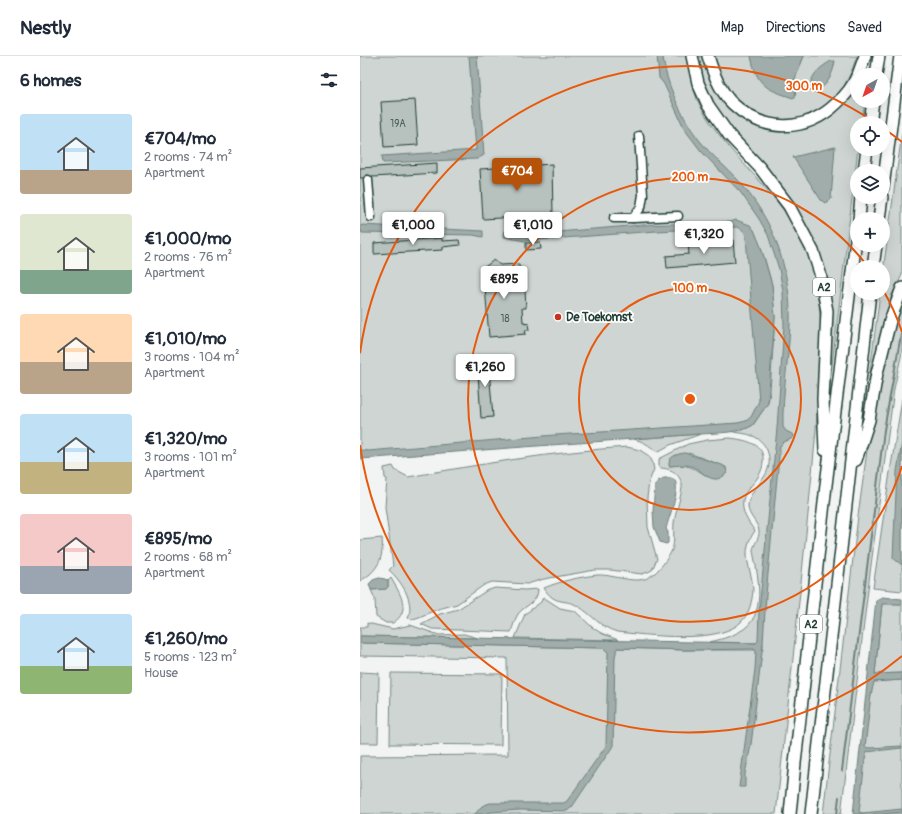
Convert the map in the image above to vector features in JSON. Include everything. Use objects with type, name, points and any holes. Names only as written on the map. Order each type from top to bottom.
[{"type":"highway","name":"A2","points":[[692,56],[698,83],[708,105],[730,135],[760,168],[789,206],[813,251],[820,273],[827,311],[823,399],[826,485]]},
{"type":"highway","points":[[708,56],[719,84],[732,103],[745,113],[771,125],[798,126],[823,115],[841,100],[850,88]]},
{"type":"highway","points":[[860,68],[865,56]]},
{"type":"highway","points":[[877,68],[879,56]]},
{"type":"highway","points":[[886,164],[900,56]]},
{"type":"highway","name":"A2","points":[[790,814],[826,485],[854,252]]},
{"type":"highway","name":"A2","points":[[848,484],[869,420],[877,373],[890,321],[902,288]]},
{"type":"highway","name":"A2","points":[[811,814],[869,300]]},
{"type":"lane","points":[[633,218],[641,208],[643,195],[639,136]]},
{"type":"lane","points":[[368,180],[371,217]]},
{"type":"lane","points":[[614,218],[678,216]]},
{"type":"shaded area","name":"De Toekomst","points":[[360,56],[686,56],[697,99],[708,120],[733,152],[777,202],[796,229],[810,259],[815,278],[820,316],[821,355],[813,464],[776,814],[360,814],[360,756],[508,755],[507,658],[360,656],[360,643],[606,649],[763,650],[763,643],[709,642],[739,632],[748,625],[754,617],[757,607],[759,596],[753,551],[759,531],[748,510],[748,502],[751,494],[767,472],[769,460],[766,448],[758,439],[747,434],[729,431],[743,430],[753,425],[768,403],[775,317],[772,285],[754,230],[764,399],[754,422],[360,454]]},
{"type":"shaded area","points":[[469,56],[477,56],[484,155],[477,159],[383,163],[382,156],[476,150]]},
{"type":"shaded area","points":[[657,56],[663,56],[664,66],[671,89],[687,123],[700,141],[744,187],[765,218],[774,235],[789,293],[790,324],[783,427],[786,431],[794,435],[793,438],[784,442],[780,446],[763,643],[751,745],[745,774],[745,787],[739,787],[755,669],[756,651],[754,649],[686,650],[617,648],[615,657],[613,746],[572,807],[567,811],[520,810],[475,814],[482,806],[490,803],[564,803],[567,801],[606,746],[608,652],[603,648],[360,643],[360,636],[750,643],[756,643],[758,641],[759,611],[777,428],[784,325],[783,291],[779,269],[768,235],[741,193],[701,151],[685,130],[664,84],[659,78]]},
{"type":"shaded area","points":[[697,56],[704,56],[714,82],[767,127],[816,123],[837,111],[850,96],[850,108],[864,108],[863,116],[850,116],[850,156],[857,156],[856,164],[850,164],[850,204],[851,204],[829,390],[831,353],[815,244],[719,117],[700,80]]},
{"type":"shaded area","points":[[714,56],[751,56],[753,64],[796,87],[794,81],[804,56],[857,56],[852,68],[850,68],[850,74],[837,97],[810,115],[789,121],[766,117],[745,107],[731,93],[718,69]]},
{"type":"shaded area","points":[[751,56],[804,56],[794,81],[796,87],[795,97],[793,98],[776,92],[764,85],[756,74]]},
{"type":"shaded area","points":[[831,61],[835,61],[827,83],[815,91],[810,86],[813,77],[820,68]]},
{"type":"shaded area","points":[[902,133],[902,275],[892,295],[885,317],[865,409],[879,300],[890,300],[890,260],[885,260],[886,252],[890,252],[890,220]]},
{"type":"shaded area","points":[[835,147],[831,199],[825,203],[821,200],[793,157]]},
{"type":"shaded area","points":[[736,220],[750,225],[754,230],[761,247],[772,285],[775,317],[768,403],[753,425],[742,430],[721,433],[360,459],[360,450],[368,451],[555,435],[738,423],[746,421],[751,417],[759,401],[746,237],[742,229],[737,227],[657,231],[524,241],[504,237],[504,231],[521,235],[642,225],[729,222]]},
{"type":"shaded area","points":[[362,225],[483,231],[483,237],[473,235],[362,233],[360,227]]},
{"type":"shaded area","points":[[902,291],[902,352],[894,389],[841,814],[823,814],[858,516],[870,429],[883,357]]},
{"type":"shaded area","points":[[902,399],[902,591],[873,588]]},
{"type":"shaded area","points":[[701,434],[670,445],[657,452],[646,444],[633,439]]},
{"type":"shaded area","points":[[730,438],[748,441],[761,451],[763,456],[761,471],[756,480],[745,493],[743,500],[744,513],[755,531],[749,541],[747,551],[753,584],[752,598],[749,610],[742,621],[732,628],[718,633],[701,636],[683,637],[617,632],[605,627],[578,606],[556,599],[548,594],[544,588],[577,578],[604,575],[639,580],[651,576],[657,571],[672,550],[675,519],[682,488],[679,476],[670,470],[659,468],[659,459],[688,444],[707,440]],"holes":[[[689,453],[726,467],[727,473],[708,477],[690,467],[681,465],[670,466]]]},
{"type":"shaded area","points":[[902,442],[902,565],[893,558],[897,471]]},
{"type":"shaded area","points":[[627,447],[640,450],[649,456],[654,469],[649,482],[647,498],[648,527],[657,559],[652,570],[642,574],[610,570],[595,570],[544,579],[527,584],[492,582],[484,585],[457,604],[438,609],[413,619],[408,618],[410,605],[406,592],[389,570],[393,566],[385,507],[387,479],[385,478],[384,468],[393,466],[395,470],[408,477],[517,459]]},
{"type":"shaded area","points":[[685,453],[722,465],[726,468],[727,473],[722,477],[713,479],[691,466],[669,466],[672,458],[676,455]]},
{"type":"shaded area","points":[[664,478],[671,478],[675,480],[676,485],[675,498],[666,529],[668,532],[668,543],[666,544],[660,542],[654,527],[653,511],[655,485],[658,481]]},
{"type":"shaded area","points":[[382,538],[381,558],[371,573],[360,581],[360,540]]},
{"type":"shaded area","points":[[379,578],[388,581],[388,587],[386,589],[371,590],[369,584],[373,580]]},
{"type":"shaded area","points":[[391,578],[401,596],[403,607],[399,618],[393,623],[386,623],[376,617],[375,599],[371,590],[386,589],[388,587],[388,581]]},
{"type":"shaded area","points":[[495,588],[525,590],[538,589],[534,600],[518,614],[511,632],[432,629],[421,624],[440,614],[458,609],[486,591]]},
{"type":"shaded area","points":[[543,597],[560,608],[575,611],[593,628],[618,640],[515,638],[525,614],[541,602]]},
{"type":"shaded area","points":[[882,597],[902,599],[902,604],[882,604],[875,674],[902,673],[902,680],[874,682],[865,747],[902,746],[902,748],[866,752],[859,812],[863,813],[902,809],[902,812],[853,814],[876,600]]},
{"type":"shaded area","points":[[882,603],[902,604],[902,673],[875,674]]},
{"type":"shaded area","points":[[367,623],[393,629],[410,625],[439,635],[464,634],[478,638],[360,636],[360,627],[367,627]]},
{"type":"shaded area","points":[[360,672],[379,673],[378,743],[360,743]]},
{"type":"shaded area","points":[[391,673],[502,674],[501,745],[390,744]]},
{"type":"shaded area","points":[[902,680],[902,814],[854,814],[868,682]]},
{"type":"building","points":[[415,100],[418,145],[384,147],[381,102]]},
{"type":"building","points":[[437,163],[437,173],[373,177],[368,175],[360,178],[360,168]]},
{"type":"building","points":[[552,164],[553,215],[483,219],[480,169]]},
{"type":"building","points":[[442,238],[442,241],[459,240],[460,245],[443,247],[443,250],[374,254],[374,243]]},
{"type":"building","points":[[733,240],[735,262],[667,268],[666,256],[689,254],[688,243]]},
{"type":"building","points":[[540,242],[541,249],[526,250],[526,243]]},
{"type":"building","points":[[494,260],[500,265],[519,264],[521,290],[525,290],[526,308],[522,308],[523,322],[525,322],[525,324],[528,323],[529,330],[525,330],[526,334],[489,337],[485,286],[482,269]]},
{"type":"building","points":[[488,358],[493,417],[481,418],[477,359]]},
{"type":"waterway","points":[[842,771],[884,430],[902,329]]},
{"type":"waterway","points":[[837,814],[839,797]]},
{"type":"place","name":"De Toekomst","points":[[558,317]]}]
